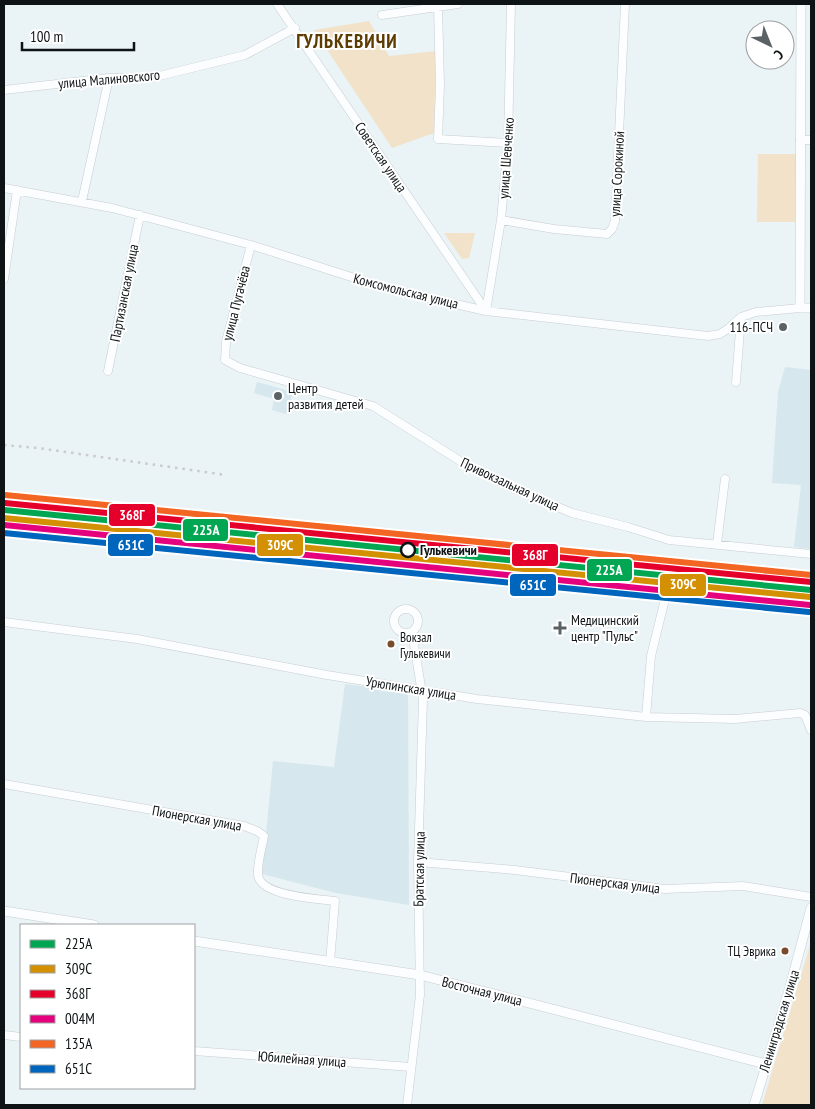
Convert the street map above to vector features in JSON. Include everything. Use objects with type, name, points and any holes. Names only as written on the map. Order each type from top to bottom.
[{"type":"street","name":"Советская улица","points":[[277,4],[486,311]]},
{"type":"street","points":[[382,15],[458,4]]},
{"type":"street","name":"улица Шевченко","points":[[486,311],[501,220],[508,144],[511,4]]},
{"type":"street","name":"улица Сорокиной","points":[[501,220],[554,229],[607,234],[612,229],[615,221],[625,4]]},
{"type":"street","points":[[800,308],[801,4]]},
{"type":"street","points":[[438,6],[440,85],[438,139],[508,144]]},
{"type":"street","name":"улица Малиновского","points":[[4,90],[109,78],[155,77],[245,55],[295,28]]},
{"type":"street","points":[[82,201],[109,78]]},
{"type":"street","points":[[800,140],[811,140]]},
{"type":"street","name":"Комсомольская улица","points":[[4,188],[82,201],[140,215],[251,245],[386,288],[486,311],[708,336],[720,334],[730,328],[741,317],[762,310],[811,308]]},
{"type":"street","points":[[4,279],[18,190]]},
{"type":"street","name":"Партизанская улица","points":[[108,371],[140,215]]},
{"type":"street","name":"улица Пугачёва","points":[[225,360],[226,342],[251,245]]},
{"type":"street","points":[[736,382],[741,317]]},
{"type":"street","name":"Привокзальная улица","points":[[225,360],[240,368],[373,406],[468,466],[515,489],[572,513],[628,526],[669,540],[811,554]]},
{"type":"street","points":[[716,544],[725,479]]},
{"type":"street","points":[[646,716],[651,656],[665,599]]},
{"type":"street","name":"Урюпинская улица","points":[[4,622],[138,639],[327,675],[477,699],[646,716],[735,719],[800,713],[805,715],[811,730]]},
{"type":"street","name":"Братская улица","points":[[407,1105],[420,995],[418,862],[423,699],[412,632]]},
{"type":"street","name":"Пионерская улица","points":[[4,784],[244,826],[258,831],[264,836],[258,876],[262,885],[274,892],[335,901],[330,962]]},
{"type":"street","name":"Пионерская улица","points":[[418,862],[515,870],[665,889],[743,886],[811,897]]},
{"type":"street","name":"Ленинградская улица","points":[[754,1105],[786,1002],[811,908]]},
{"type":"street","points":[[4,911],[88,924]]},
{"type":"street","name":"Восточная улица","points":[[195,941],[420,975],[766,1064]]},
{"type":"street","points":[[4,1035],[20,1037]]},
{"type":"street","name":"Юбилейная улица","points":[[195,1051],[411,1067]]},
{"type":"shaded area","points":[[369,21],[389,56],[436,51],[434,133],[392,148],[314,30]]},
{"type":"shaded area","points":[[758,154],[796,154],[795,222],[757,222]]},
{"type":"shaded area","points":[[444,233],[475,233],[469,258],[462,259]]},
{"type":"shaded area","points":[[785,367],[811,370],[811,549],[794,547],[801,485],[772,483],[778,392]]},
{"type":"shaded area","name":"Центр развития детей","points":[[257,382],[293,392],[286,414],[272,410],[274,399],[254,393]]},
{"type":"shaded area","points":[[345,684],[408,692],[409,905],[336,893],[262,874],[273,761],[334,767]]},
{"type":"shaded area","points":[[811,942],[811,1105],[762,1105]]},
{"type":"railway","points":[[4,445],[38,448],[226,475]]},
{"type":"transit line","name":"135А","points":[[5,495],[811,575]]},
{"type":"transit line","name":"368Г","points":[[5,503],[811,582]]},
{"type":"transit line","name":"225А","points":[[4,510],[811,590]]},
{"type":"transit line","name":"309С","points":[[4,518],[810,597]]},
{"type":"transit line","name":"004М","points":[[4,525],[810,605]]},
{"type":"transit line","name":"651С","points":[[4,533],[809,612]]},
{"type":"place","name":"116-ПСЧ","points":[[783,327]]},
{"type":"place","name":"Центр развития детей","points":[[278,396]]},
{"type":"place","name":"Гулькевичи","points":[[408,550]]},
{"type":"place","name":"Медицинский центр \"Пульс\"","points":[[560,628]]},
{"type":"place","name":"Вокзал Гулькевичи","points":[[391,644]]},
{"type":"place","name":"ТЦ Эврика","points":[[785,951]]},
{"type":"district","name":"ГУЛЬКЕВИЧИ","points":[[347,41]]}]
